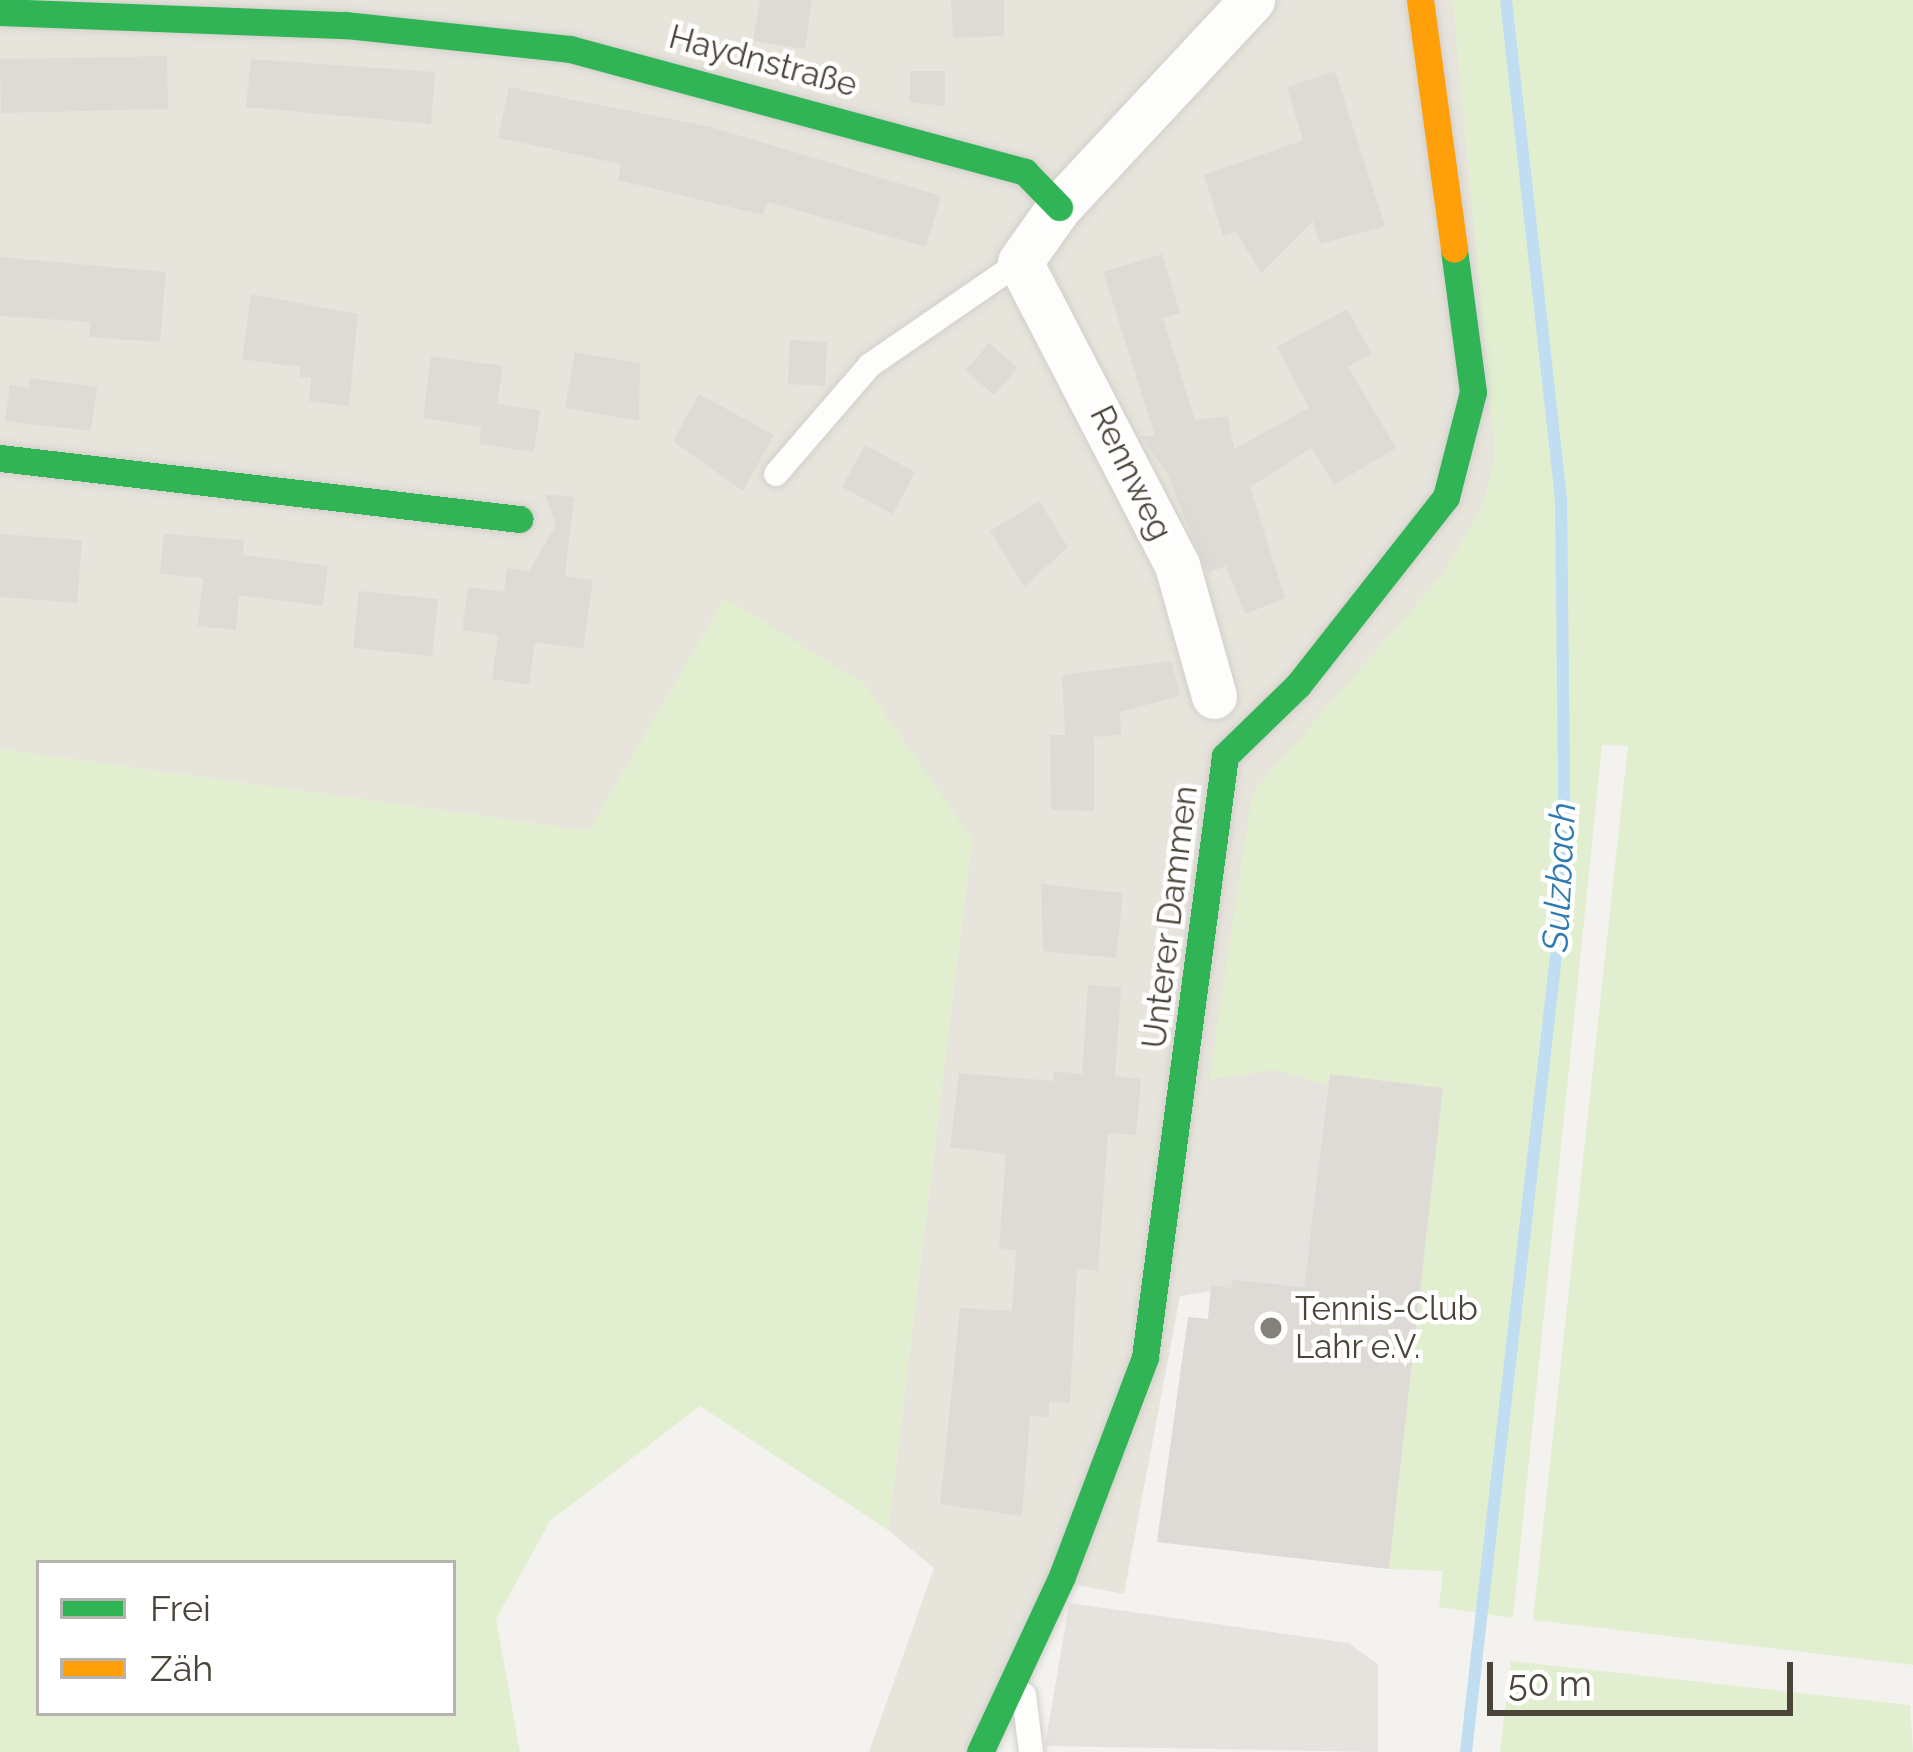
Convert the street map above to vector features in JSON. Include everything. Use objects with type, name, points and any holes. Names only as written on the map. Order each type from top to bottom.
[{"type":"street","points":[[1020,262],[1059,207],[1252,0]]},
{"type":"street","name":"Unterer Dammen","points":[[980,1752],[1021,1668],[1145,1357],[1225,756],[1298,685],[1447,497],[1473,392],[1420,0]]},
{"type":"street","name":"Haydnstraße","points":[[0,12],[346,25],[570,49],[1025,172],[1059,207]]},
{"type":"street","name":"Rennweg","points":[[1020,262],[1177,565],[1214,696]]},
{"type":"street","points":[[0,458],[519,519]]},
{"type":"lane","points":[[776,474],[869,365],[1020,262]]},
{"type":"lane","points":[[1021,1668],[1031,1752]]},
{"type":"shaded area","points":[[0,0],[1453,0],[1496,456],[1483,506],[1443,574],[1180,1296],[1124,1594],[1050,1580],[971,1752],[869,1752],[934,1568],[888,1530],[972,839],[725,598],[589,831],[0,749]]},
{"type":"shaded area","points":[[1273,1070],[1329,1085],[1304,1287],[1233,1279],[1232,1288],[1180,1296],[1209,1080]]},
{"type":"shaded area","points":[[1069,1603],[1348,1643],[1378,1664],[1378,1752],[1045,1746]]},
{"type":"green space","points":[[1453,0],[1913,0],[1913,1665],[1533,1620],[1628,746],[1602,745],[1513,1618],[1439,1607],[1443,1571],[1389,1569],[1443,1088],[1330,1074],[1329,1085],[1209,1080],[1252,793],[1443,574],[1483,506],[1495,456]]},
{"type":"green space","points":[[725,598],[864,683],[972,839],[888,1530],[700,1406],[550,1521],[496,1619],[520,1752],[0,1752],[0,749],[589,831]]},
{"type":"green space","points":[[1511,1661],[1910,1705],[1913,1752],[1500,1752]]},
{"type":"building","points":[[760,0],[812,0],[805,49],[753,41]]},
{"type":"building","points":[[951,0],[1004,0],[1004,36],[953,38]]},
{"type":"building","points":[[167,56],[168,109],[1,113],[0,59]]},
{"type":"building","points":[[251,59],[435,72],[431,124],[246,107]]},
{"type":"building","points":[[910,71],[945,71],[945,106],[910,102]]},
{"type":"building","points":[[1335,71],[1385,226],[1320,244],[1313,221],[1261,273],[1236,232],[1223,236],[1204,175],[1303,140],[1287,87]]},
{"type":"building","points":[[509,87],[711,127],[941,196],[926,247],[768,202],[763,215],[618,180],[621,164],[498,138]]},
{"type":"building","points":[[1162,254],[1180,313],[1163,318],[1195,420],[1228,416],[1234,449],[1309,408],[1277,347],[1347,309],[1372,354],[1348,367],[1396,448],[1334,485],[1312,448],[1250,487],[1285,598],[1245,614],[1226,566],[1207,573],[1167,473],[1140,436],[1155,436],[1103,272]]},
{"type":"building","points":[[0,257],[166,272],[160,342],[89,337],[90,322],[0,316]]},
{"type":"building","points":[[251,294],[358,314],[349,407],[309,401],[311,378],[299,377],[301,367],[242,359]]},
{"type":"building","points":[[790,340],[827,342],[825,386],[788,384]]},
{"type":"building","points":[[989,343],[1018,368],[994,395],[965,371]]},
{"type":"building","points":[[575,352],[640,363],[639,421],[565,408]]},
{"type":"building","points":[[431,356],[503,366],[497,404],[540,410],[534,452],[479,444],[481,427],[423,418]]},
{"type":"building","points":[[30,378],[97,387],[91,431],[5,421],[10,385],[29,388]]},
{"type":"building","points":[[699,394],[774,435],[743,491],[673,441]]},
{"type":"building","points":[[865,445],[915,472],[893,514],[842,487]]},
{"type":"building","points":[[545,494],[574,497],[565,576],[593,580],[583,649],[535,642],[529,685],[492,679],[498,635],[462,630],[468,587],[504,592],[507,568],[529,571],[556,525]]},
{"type":"building","points":[[1039,501],[1068,547],[1024,587],[990,531]]},
{"type":"building","points":[[0,534],[82,540],[77,603],[0,597]]},
{"type":"building","points":[[164,534],[244,540],[243,555],[328,566],[323,606],[239,595],[236,630],[198,626],[203,578],[160,574]]},
{"type":"building","points":[[359,591],[438,599],[432,656],[353,648]]},
{"type":"building","points":[[1171,661],[1180,696],[1120,712],[1121,735],[1094,737],[1094,811],[1051,810],[1050,735],[1065,735],[1062,675]]},
{"type":"building","points":[[1041,884],[1123,893],[1116,958],[1043,951]]},
{"type":"building","points":[[1088,985],[1121,987],[1115,1076],[1141,1079],[1136,1135],[1108,1133],[1098,1271],[1077,1268],[1070,1403],[1049,1402],[1049,1417],[1030,1416],[1022,1516],[940,1504],[960,1308],[1012,1311],[1016,1250],[999,1248],[1006,1154],[950,1147],[959,1073],[1053,1081],[1054,1071],[1082,1074]]},
{"type":"building","name":"Tennis-Club Lahr e.V.","points":[[1330,1074],[1443,1088],[1389,1569],[1157,1542],[1188,1317],[1208,1319],[1211,1285],[1232,1288],[1232,1279],[1304,1287]]},
{"type":"waterway","name":"Sulzbach","points":[[1466,1752],[1565,876],[1561,499],[1506,0]]},
{"type":"traffic: fast","points":[[0,12],[346,25],[570,49],[1025,172],[1059,207]]},
{"type":"traffic: fast","points":[[980,1752],[1062,1576],[1145,1357],[1225,756],[1298,685],[1446,497],[1473,392],[1454,249]]},
{"type":"traffic: fast","points":[[0,458],[519,519]]},
{"type":"traffic: slow","points":[[1420,0],[1454,249]]},
{"type":"place","name":"Tennis-Club Lahr e.V.","points":[[1271,1328]]}]
